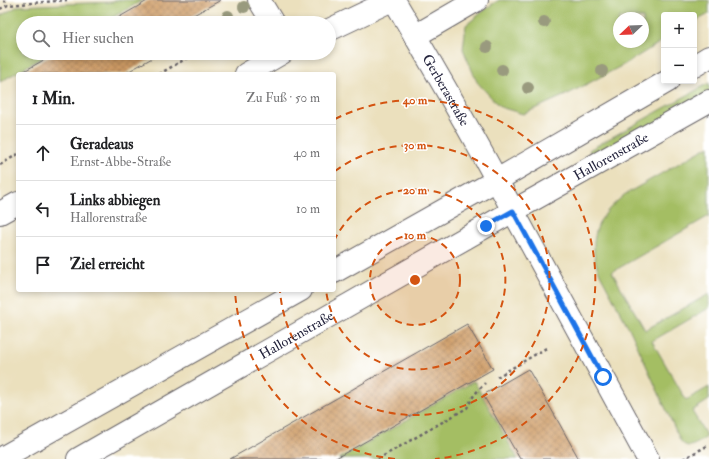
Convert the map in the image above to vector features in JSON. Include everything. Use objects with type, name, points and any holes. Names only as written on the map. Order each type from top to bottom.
[{"type":"street","points":[[260,0],[269,16]]},
{"type":"street","points":[[336,27],[393,0]]},
{"type":"street","name":"Gerberastraße","points":[[393,0],[497,180]]},
{"type":"street","points":[[415,36],[477,0]]},
{"type":"street","points":[[697,64],[709,57]]},
{"type":"street","points":[[249,72],[270,60]]},
{"type":"street","points":[[336,271],[663,84]]},
{"type":"street","name":"Hallorenstraße","points":[[78,459],[709,101]]},
{"type":"street","points":[[497,180],[648,459]]},
{"type":"street","points":[[0,213],[16,204]]},
{"type":"street","points":[[0,459],[297,292]]},
{"type":"path","points":[[4,0],[8,5]]},
{"type":"path","points":[[0,10],[8,5],[67,0]]},
{"type":"path","points":[[163,72],[184,60]]},
{"type":"path","points":[[0,165],[16,155]]},
{"type":"path","points":[[497,377],[548,347]]},
{"type":"path","points":[[378,459],[467,408],[474,395],[485,384]]},
{"type":"path","points":[[683,459],[709,445]]},
{"type":"green space","points":[[116,0],[143,0],[115,16],[16,16],[16,60],[38,60],[0,82],[0,16],[18,6],[113,2]]},
{"type":"green space","points":[[499,0],[709,0],[709,14],[697,20],[697,12],[661,12],[661,42],[625,64],[568,94],[523,114],[500,107],[477,82],[463,49],[466,25]]},
{"type":"green space","points":[[709,83],[709,92],[594,158],[589,150]]},
{"type":"green space","points":[[709,146],[709,216],[612,272],[645,330],[709,294],[709,308],[652,341],[686,400],[709,387],[709,400],[692,411],[707,437],[696,444],[689,446],[683,444],[680,440],[631,332],[600,274],[596,264],[594,242],[600,221],[609,209],[624,195]]},
{"type":"green space","points":[[474,381],[518,459],[339,459]]},
{"type":"building","points":[[149,0],[221,0],[192,16],[121,16]]},
{"type":"building","points":[[44,60],[149,60],[128,72],[23,72]]},
{"type":"building","points":[[467,324],[493,369],[334,459],[230,459]]},
{"type":"building","points":[[528,369],[579,459],[520,459],[483,395]]},
{"type":"route","points":[[486,226],[513,211],[603,377]]}]
